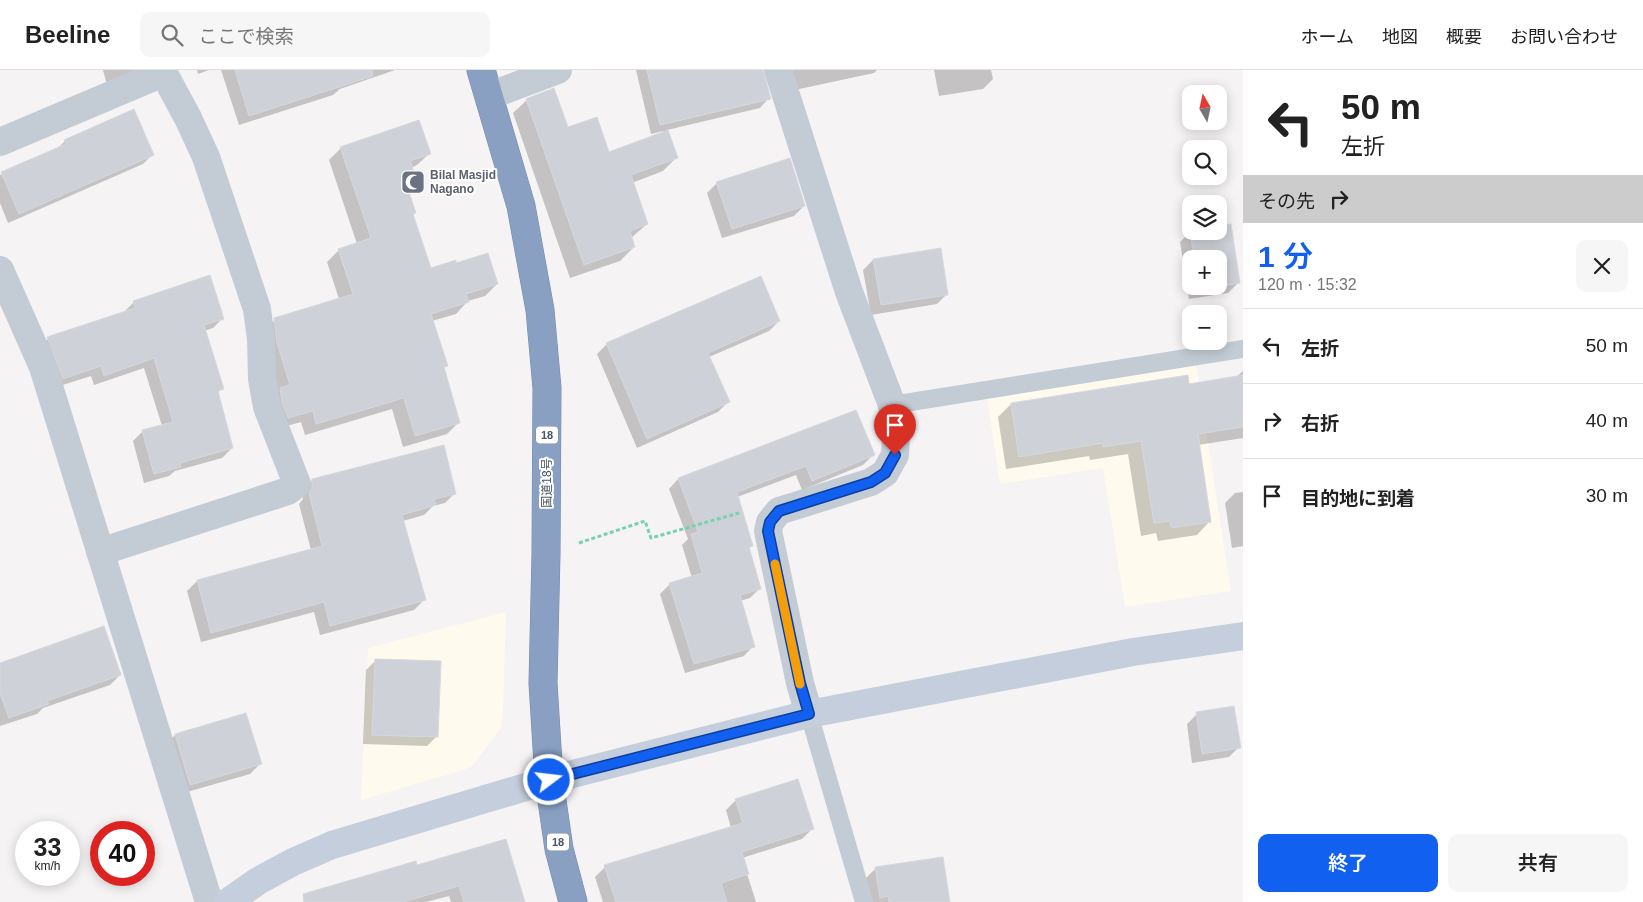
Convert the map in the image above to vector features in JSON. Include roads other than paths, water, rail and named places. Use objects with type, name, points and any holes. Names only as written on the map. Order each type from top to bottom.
[{"type":"highway","name":"国道18号","points":[[480,70],[522,206],[540,310],[547,388],[543,683],[549,780],[559,849],[573,902]]},
{"type":"street","points":[[489,96],[558,70]]},
{"type":"street","points":[[778,70],[849,292],[892,405],[896,436],[895,455],[885,473],[871,482],[779,511],[770,522],[768,531],[800,683],[809,714]]},
{"type":"street","points":[[0,142],[163,71],[206,157],[256,309],[261,339],[262,379],[267,407],[296,484],[288,491],[100,552]]},
{"type":"street","points":[[0,270],[43,367],[209,902]]},
{"type":"street","points":[[228,902],[284,866],[332,844],[549,780],[809,714],[1133,652],[1243,636]]},
{"type":"lane","points":[[892,405],[1243,349]]},
{"type":"lane","points":[[809,714],[864,902]]},
{"type":"place","name":"Bilal Masjid Nagano","points":[[413,182]]}]
